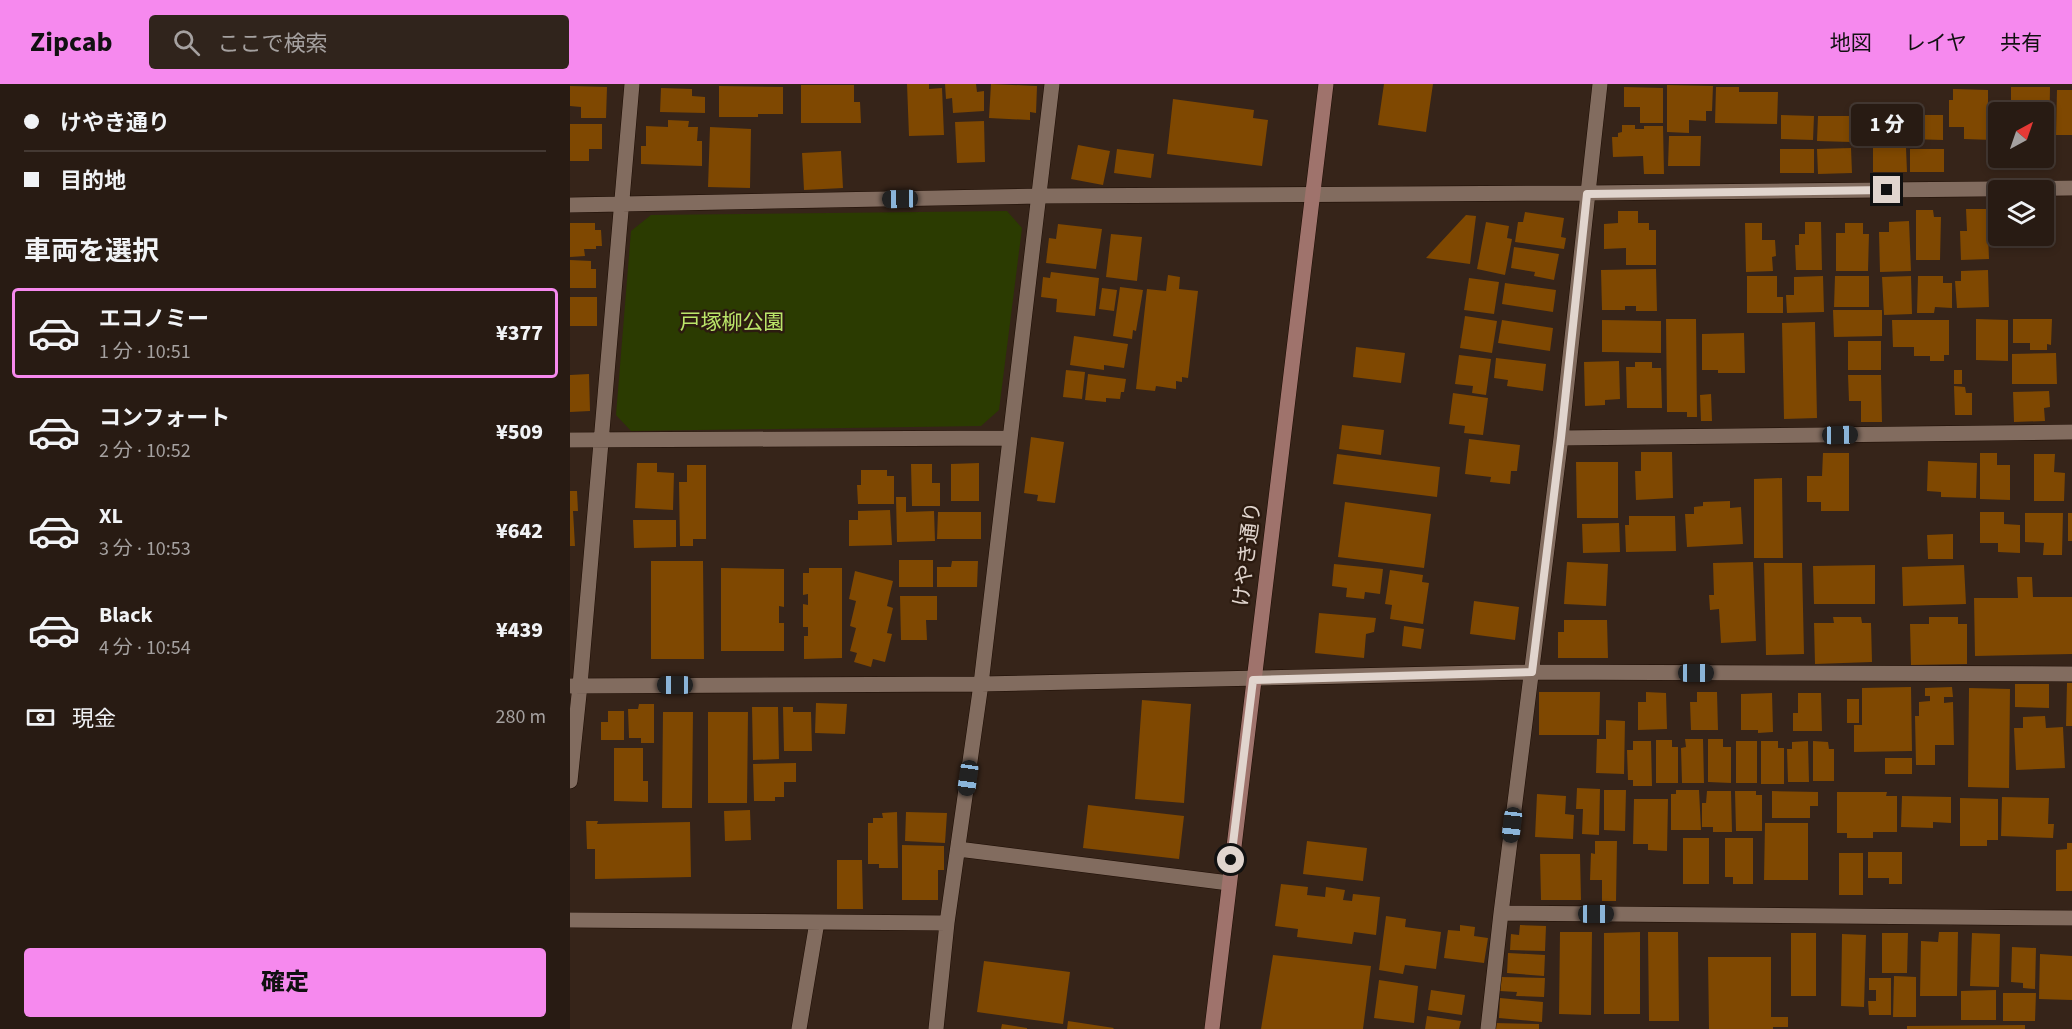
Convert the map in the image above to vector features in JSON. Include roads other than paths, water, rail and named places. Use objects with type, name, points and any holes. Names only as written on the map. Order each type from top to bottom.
[{"type":"street","points":[[570,781],[575,685],[602,440],[632,84]]},
{"type":"street","points":[[936,1029],[947,923],[981,684],[1052,84]]},
{"type":"street","name":"けやき通り","points":[[1212,1029],[1326,84]]},
{"type":"street","points":[[1488,1029],[1561,438],[1600,84]]},
{"type":"street","points":[[570,205],[1039,196],[1587,194],[2072,188]]},
{"type":"street","points":[[1561,438],[2072,432]]},
{"type":"street","points":[[570,440],[1009,438]]},
{"type":"street","points":[[575,685],[981,684],[1253,680],[1532,672],[2072,674]]},
{"type":"street","points":[[958,849],[1229,883]]},
{"type":"street","points":[[1501,913],[2072,918]]},
{"type":"street","points":[[570,920],[947,923]]},
{"type":"street","points":[[799,1029],[817,922]]},
{"type":"park label","name":"戸塚柳公園","points":[[732,322]]}]
